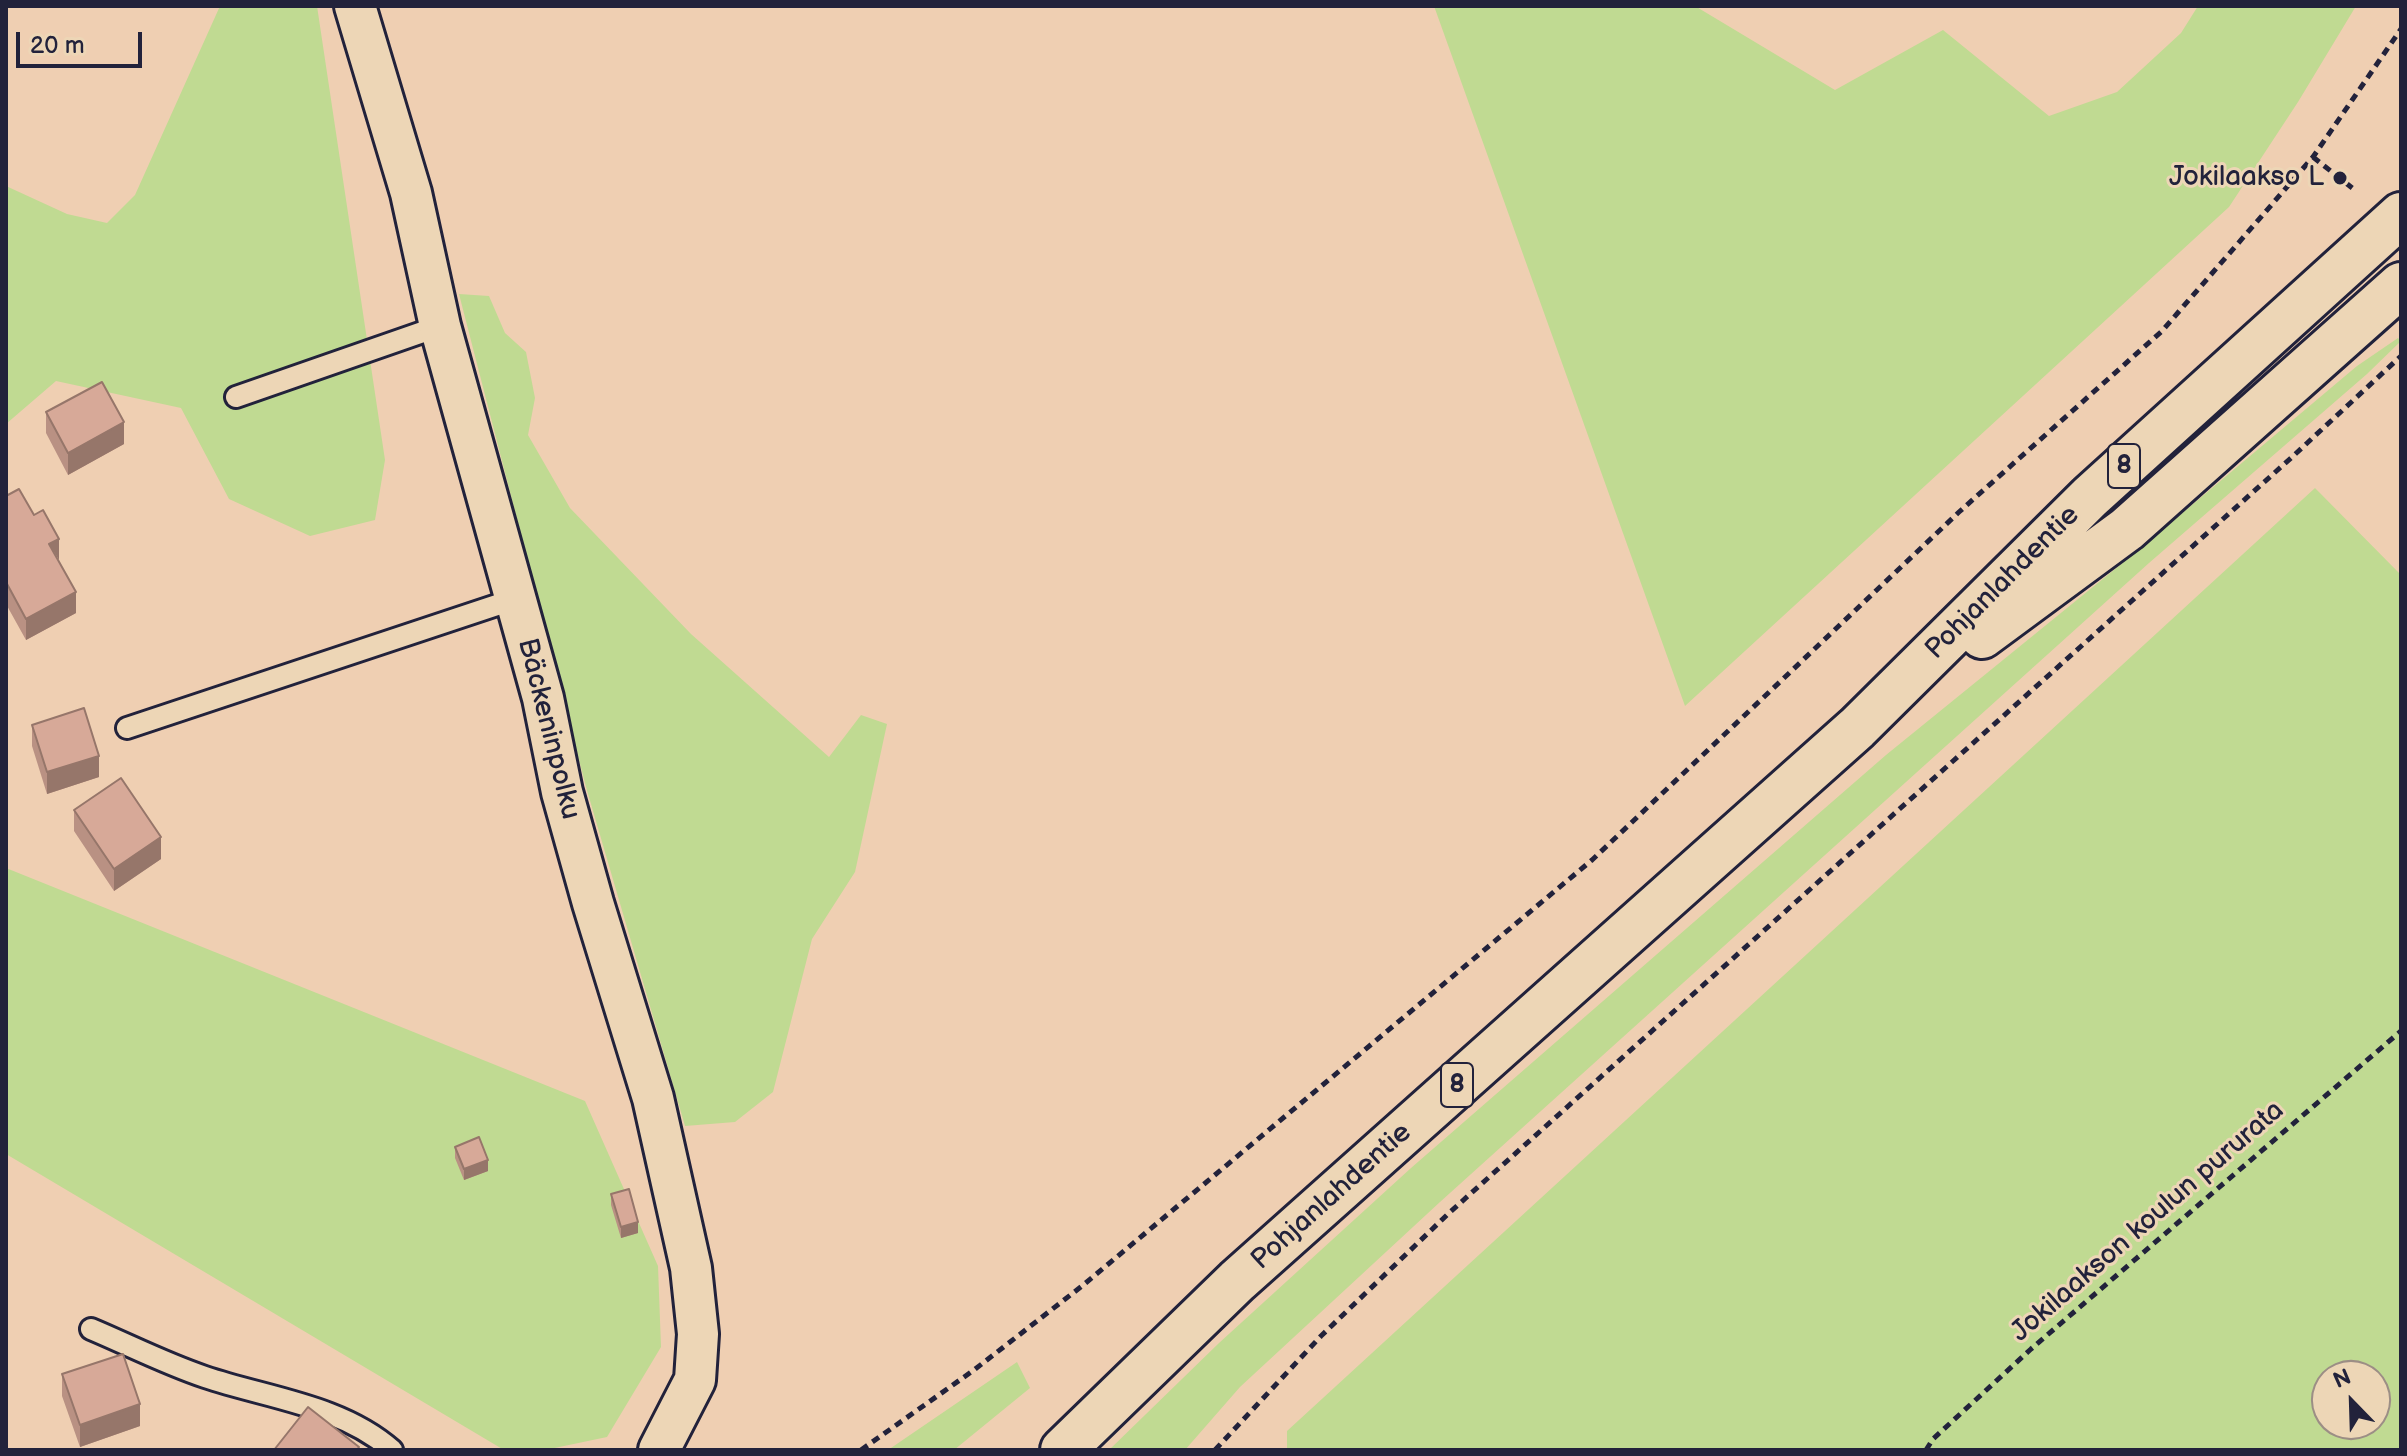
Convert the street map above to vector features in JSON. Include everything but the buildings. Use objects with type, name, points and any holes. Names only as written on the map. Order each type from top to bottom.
[{"type":"highway","name":"Pohjanlahdentie","points":[[1063,1450],[1237,1281],[1857,728],[2090,497],[2401,215]]},
{"type":"highway","name":"Pohjanlahdentie","points":[[1857,728],[2127,529],[2401,285]]},
{"type":"street","name":"Bäckeninpolku","points":[[355,6],[411,193],[440,326],[543,698],[562,792],[653,1098],[691,1268],[698,1334],[695,1380],[659,1450]]},
{"type":"lane","points":[[236,397],[440,326]]},
{"type":"lane","points":[[127,728],[515,599]]},
{"type":"lane","points":[[91,1329],[200,1375],[312,1407],[372,1433],[392,1450]]},
{"type":"path","points":[[861,1450],[974,1370],[1082,1286],[1592,860],[1959,512],[2162,331],[2313,157],[2401,29]]},
{"type":"path","points":[[2313,157],[2356,191]]},
{"type":"path","points":[[1215,1450],[1321,1336],[1449,1213],[2401,356]]},
{"type":"path","name":"Jokilaakson koulun pururata","points":[[1926,1450],[1933,1439],[2031,1349],[2401,1031]]},
{"type":"green space","points":[[220,6],[317,6],[385,460],[375,520],[310,536],[229,499],[181,408],[56,381],[6,424],[6,186],[67,214],[107,223],[135,195]]},
{"type":"green space","points":[[1434,6],[1695,6],[1835,90],[1943,30],[2049,116],[2117,92],[2181,33],[2198,6],[2356,6],[2229,207],[1685,706]]},
{"type":"green space","points":[[459,294],[489,296],[505,333],[526,352],[535,398],[528,435],[570,508],[691,634],[829,757],[861,715],[887,724],[855,872],[812,939],[773,1092],[735,1122],[685,1126],[586,787]]},
{"type":"green space","points":[[2398,338],[2401,341],[2367,374],[2149,563],[1440,1202],[1240,1387],[1185,1450],[1109,1450],[1219,1343],[1411,1168],[1886,755],[2136,552],[2357,366]]},
{"type":"green space","points":[[2315,488],[2401,575],[2401,1450],[1287,1450],[1287,1431]]},
{"type":"green space","points":[[6,868],[585,1101],[658,1266],[661,1347],[607,1437],[545,1450],[504,1450],[6,1154]]},
{"type":"green space","points":[[1017,1362],[1030,1388],[954,1450],[888,1450]]},
{"type":"place","name":"Jokilaakso L","points":[[2340,178]]}]
